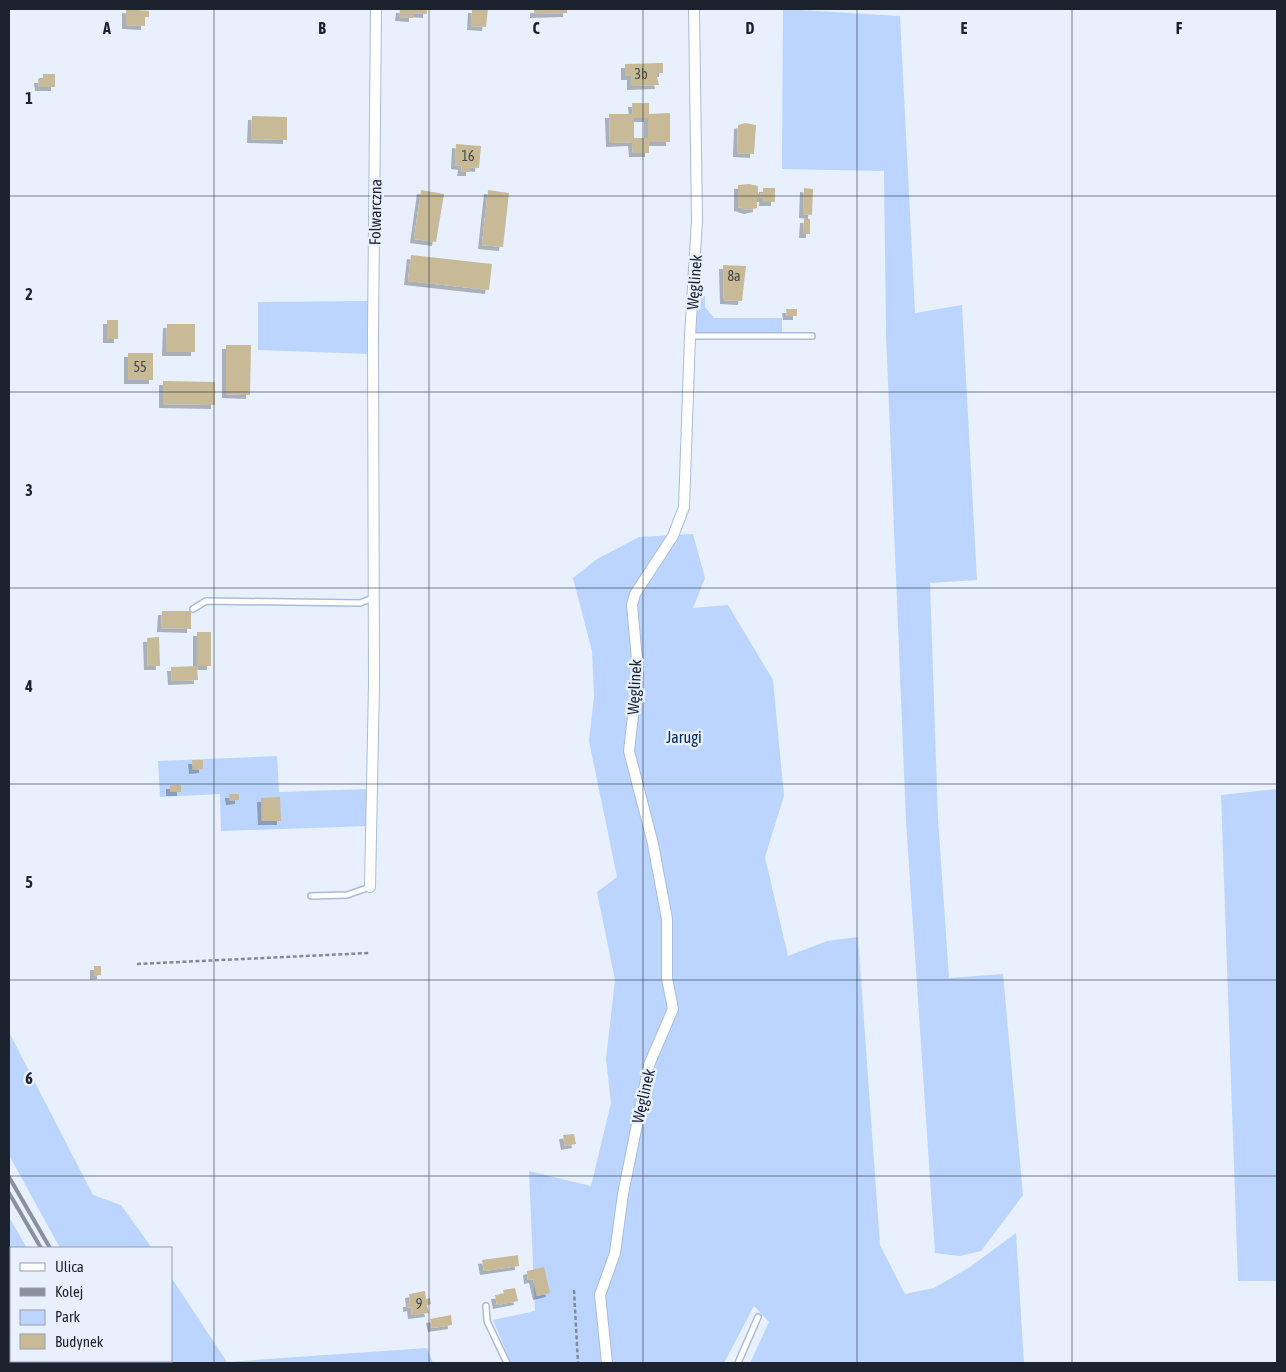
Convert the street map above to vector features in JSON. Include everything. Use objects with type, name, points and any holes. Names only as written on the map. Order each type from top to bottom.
[{"type":"street","name":"Folwarczna","points":[[370,887],[374,597],[373,415],[376,9]]},
{"type":"street","name":"Węglinek","points":[[607,1363],[600,1295],[615,1253],[623,1194],[649,1065],[673,1009],[667,978],[667,919],[653,844],[629,751],[638,671],[632,605],[635,594],[673,536],[684,507],[690,336],[697,220],[694,9]]},
{"type":"lane","points":[[690,336],[812,336]]},
{"type":"lane","points":[[193,609],[206,601],[360,603],[374,597]]},
{"type":"lane","points":[[311,896],[347,895],[361,888],[370,887]]},
{"type":"lane","points":[[486,1306],[487,1321],[507,1363]]},
{"type":"lane","points":[[738,1363],[758,1317]]},
{"type":"path","points":[[137,964],[369,952]]},
{"type":"path","points":[[574,1290],[578,1363]]},
{"type":"green space","points":[[783,9],[900,16],[915,313],[962,305],[977,580],[930,583],[938,819],[949,978],[1003,974],[1023,1195],[981,1251],[960,1256],[935,1253],[906,821],[886,334],[884,171],[782,169]]},
{"type":"green space","points":[[705,296],[705,307],[714,318],[782,318],[782,332],[696,332],[698,298]]},
{"type":"green space","points":[[372,301],[370,354],[258,350],[258,302]]},
{"type":"green space","name":"Jarugi","points":[[693,534],[705,578],[693,608],[728,605],[773,680],[784,796],[765,857],[788,956],[827,941],[858,937],[880,1245],[905,1294],[934,1288],[970,1267],[1016,1233],[1024,1363],[750,1363],[769,1322],[754,1306],[724,1363],[511,1363],[493,1320],[535,1311],[529,1171],[591,1186],[611,1103],[606,1059],[615,980],[597,892],[617,877],[589,741],[594,697],[592,651],[573,578],[597,559],[639,537]]},
{"type":"green space","points":[[277,756],[279,792],[368,789],[369,826],[221,831],[220,794],[160,797],[158,761]]},
{"type":"green space","points":[[1277,789],[1277,1281],[1238,1281],[1221,795]]},
{"type":"green space","points":[[9,1032],[93,1195],[121,1205],[151,1247],[59,1247],[9,1155]]},
{"type":"green space","points":[[9,1217],[26,1247],[10,1247],[10,1362],[92,1363],[9,1363]]},
{"type":"green space","points":[[172,1279],[227,1362],[427,1348],[433,1363],[126,1363],[172,1362]]},
{"type":"building","points":[[126,9],[149,11],[149,17],[145,17],[145,26],[126,25]]},
{"type":"building","points":[[400,9],[427,9],[427,14],[413,13],[413,18],[399,17]]},
{"type":"building","points":[[472,9],[488,9],[486,27],[471,26]]},
{"type":"building","points":[[534,9],[567,9],[567,13],[534,14]]},
{"type":"building","points":[[663,63],[663,73],[656,73],[659,85],[631,86],[631,76],[625,76],[625,64]]},
{"type":"building","points":[[43,74],[55,74],[55,87],[39,87],[38,79],[43,79]]},
{"type":"building","points":[[632,103],[649,103],[649,114],[670,113],[670,142],[649,142],[649,153],[633,153],[632,142],[610,143],[609,114],[633,114]],"holes":[[[634,118],[648,118],[648,138],[634,138]]]},
{"type":"building","points":[[252,116],[287,117],[287,140],[251,139]]},
{"type":"building","points":[[745,123],[756,125],[754,154],[737,153],[738,125]]},
{"type":"building","points":[[456,144],[481,146],[479,168],[470,167],[470,172],[461,172],[462,166],[455,165]]},
{"type":"building","points":[[749,184],[758,186],[758,193],[763,193],[763,188],[775,188],[775,202],[763,202],[763,198],[757,198],[757,208],[748,210],[738,207],[738,185]]},
{"type":"building","points":[[804,188],[813,189],[812,215],[803,214]]},
{"type":"building","points":[[421,190],[444,194],[436,242],[414,239]]},
{"type":"building","points":[[488,190],[509,193],[503,247],[482,245]]},
{"type":"building","points":[[804,219],[810,219],[810,234],[803,234]]},
{"type":"building","points":[[411,255],[492,264],[489,290],[408,281]]},
{"type":"building","points":[[723,265],[746,266],[742,301],[724,300]]},
{"type":"building","points":[[786,309],[797,309],[797,316],[787,316]]},
{"type":"building","points":[[107,320],[118,320],[118,339],[107,339]]},
{"type":"building","points":[[167,324],[195,324],[195,352],[166,352]]},
{"type":"building","points":[[226,345],[251,345],[250,395],[226,394]]},
{"type":"building","points":[[128,353],[153,353],[153,380],[128,380]]},
{"type":"building","points":[[163,381],[215,382],[215,405],[163,404]]},
{"type":"building","points":[[162,611],[191,611],[191,629],[161,628]]},
{"type":"building","points":[[197,632],[211,632],[211,666],[197,666]]},
{"type":"building","points":[[159,637],[160,666],[148,666],[147,638]]},
{"type":"building","points":[[197,666],[198,680],[172,681],[171,667]]},
{"type":"building","points":[[192,760],[203,760],[203,769],[193,770]]},
{"type":"building","points":[[170,785],[181,785],[181,792],[170,792]]},
{"type":"building","points":[[229,794],[239,794],[239,800],[230,801]]},
{"type":"building","points":[[280,797],[281,821],[262,821],[261,798]]},
{"type":"building","points":[[94,966],[101,966],[101,975],[94,976]]},
{"type":"building","points":[[574,1134],[576,1144],[565,1146],[563,1135]]},
{"type":"building","points":[[518,1255],[519,1266],[484,1271],[482,1260]]},
{"type":"building","points":[[544,1267],[550,1293],[537,1296],[533,1279],[528,1280],[527,1271]]},
{"type":"building","points":[[515,1288],[518,1301],[497,1305],[495,1295],[504,1294],[503,1290]]},
{"type":"building","points":[[425,1291],[426,1299],[430,1298],[431,1304],[427,1305],[429,1313],[412,1315],[411,1307],[407,1308],[407,1303],[410,1303],[409,1294]]},
{"type":"building","points":[[451,1315],[452,1325],[432,1328],[430,1319]]},
{"type":"railway","points":[[9,1177],[49,1247]]},
{"type":"railway","points":[[9,1193],[40,1247]]}]
